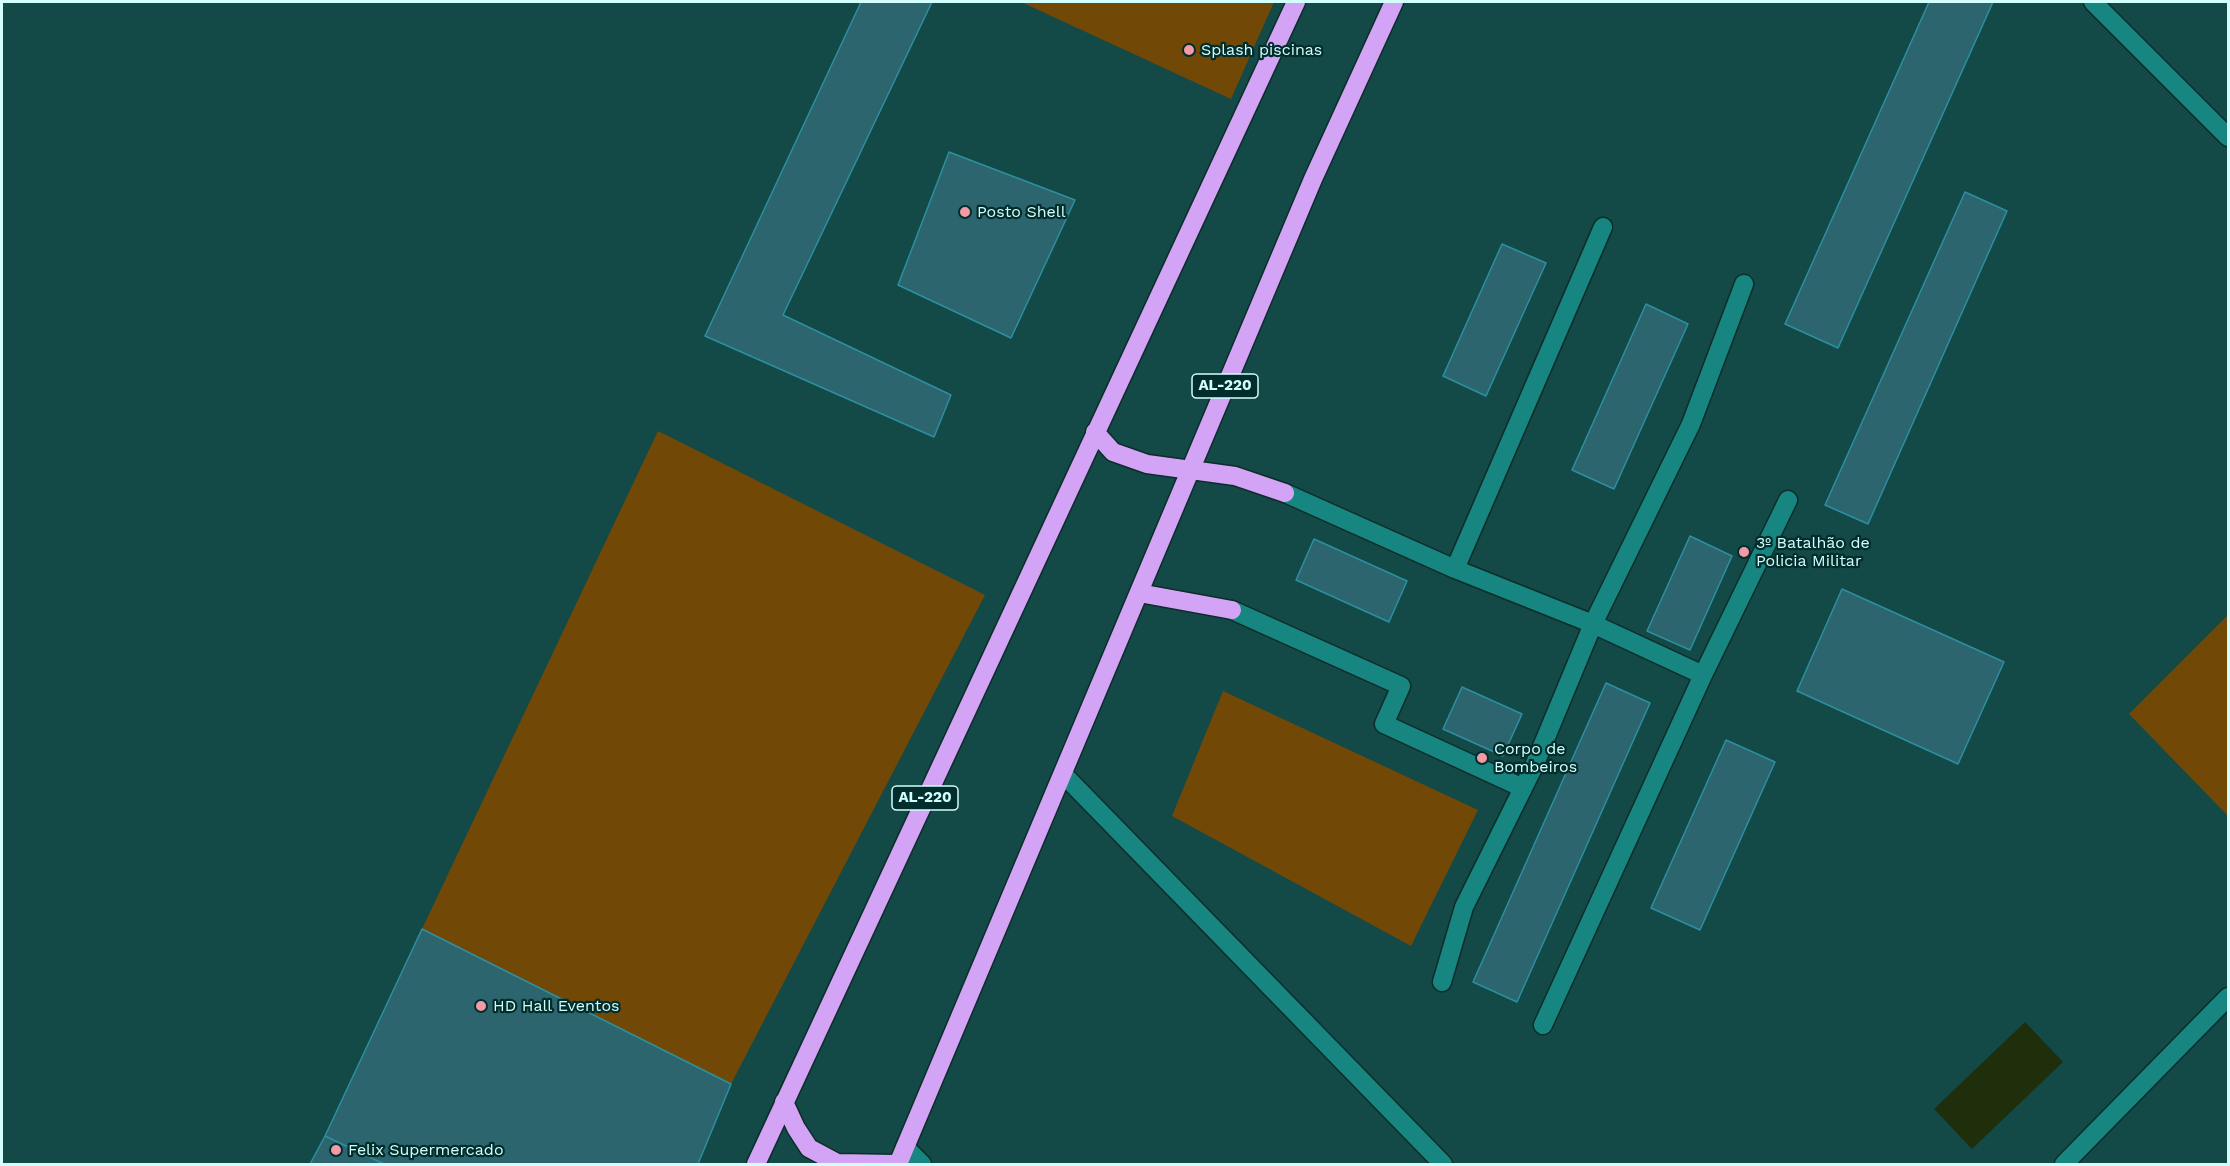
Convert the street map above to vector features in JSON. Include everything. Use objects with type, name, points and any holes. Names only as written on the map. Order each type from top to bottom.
[{"type":"highway","name":"AL-220","points":[[756,1164],[1296,2]]},
{"type":"highway","name":"AL-220","points":[[896,1164],[1313,179],[1394,2]]},
{"type":"highway","points":[[1095,432],[1113,452],[1147,464],[1235,476],[1285,493]]},
{"type":"highway","points":[[1139,593],[1232,610]]},
{"type":"highway","points":[[784,1102],[796,1128],[809,1148],[837,1163],[896,1164]]},
{"type":"street","points":[[2093,2],[2229,137]]},
{"type":"street","points":[[1455,569],[1603,227]]},
{"type":"street","points":[[1442,982],[1464,907],[1534,766],[1593,624],[1691,424],[1744,284]]},
{"type":"street","points":[[1285,493],[1455,569],[1593,624],[1703,675]]},
{"type":"street","points":[[1544,1025],[1703,675],[1788,500]]},
{"type":"street","points":[[1232,610],[1401,686],[1384,724],[1523,788]]},
{"type":"street","points":[[1063,774],[1443,1164]]},
{"type":"street","points":[[2064,1164],[2229,997]]},
{"type":"street","points":[[905,1147],[922,1164]]},
{"type":"shaded area","name":"Splash piscinas","points":[[1021,2],[1274,2],[1231,99]]},
{"type":"shaded area","points":[[658,431],[985,595],[731,1084],[422,929]]},
{"type":"shaded area","points":[[2228,615],[2228,816],[2129,714]]},
{"type":"shaded area","points":[[1223,691],[1478,810],[1411,946],[1172,816]]},
{"type":"shaded area","points":[[2025,1022],[2063,1062],[1972,1149],[1934,1109]]},
{"type":"building","points":[[861,2],[932,2],[783,315],[951,395],[934,437],[705,336]]},
{"type":"building","points":[[1929,2],[1993,2],[1838,348],[1785,324]]},
{"type":"building","points":[[949,152],[1075,200],[1011,338],[898,285]]},
{"type":"building","points":[[1965,192],[2007,211],[1868,524],[1825,505]]},
{"type":"building","points":[[1502,244],[1546,263],[1486,396],[1443,376]]},
{"type":"building","points":[[1646,304],[1688,324],[1614,489],[1572,470]]},
{"type":"building","points":[[1690,536],[1732,556],[1690,650],[1647,631]]},
{"type":"building","points":[[1314,539],[1407,581],[1389,622],[1296,580]]},
{"type":"building","points":[[1842,589],[2004,662],[1958,764],[1797,691]]},
{"type":"building","points":[[1606,683],[1650,703],[1517,1002],[1473,982]]},
{"type":"building","points":[[1462,687],[1522,714],[1503,756],[1443,729]]},
{"type":"building","points":[[1726,740],[1775,762],[1700,930],[1651,908]]},
{"type":"building","name":"HD Hall Eventos","points":[[422,929],[731,1084],[698,1164],[384,1164],[325,1136]]},
{"type":"building","name":"Felix Supermercado","points":[[325,1136],[384,1164],[310,1164]]},
{"type":"place","name":"Splash piscinas","points":[[1189,50]]},
{"type":"place","name":"Posto Shell","points":[[965,212]]},
{"type":"place","name":"3º Batalhão de Policia Militar","points":[[1744,552]]},
{"type":"place","name":"Corpo de Bombeiros","points":[[1482,758]]},
{"type":"place","name":"HD Hall Eventos","points":[[481,1006]]},
{"type":"place","name":"Felix Supermercado","points":[[336,1150]]}]
